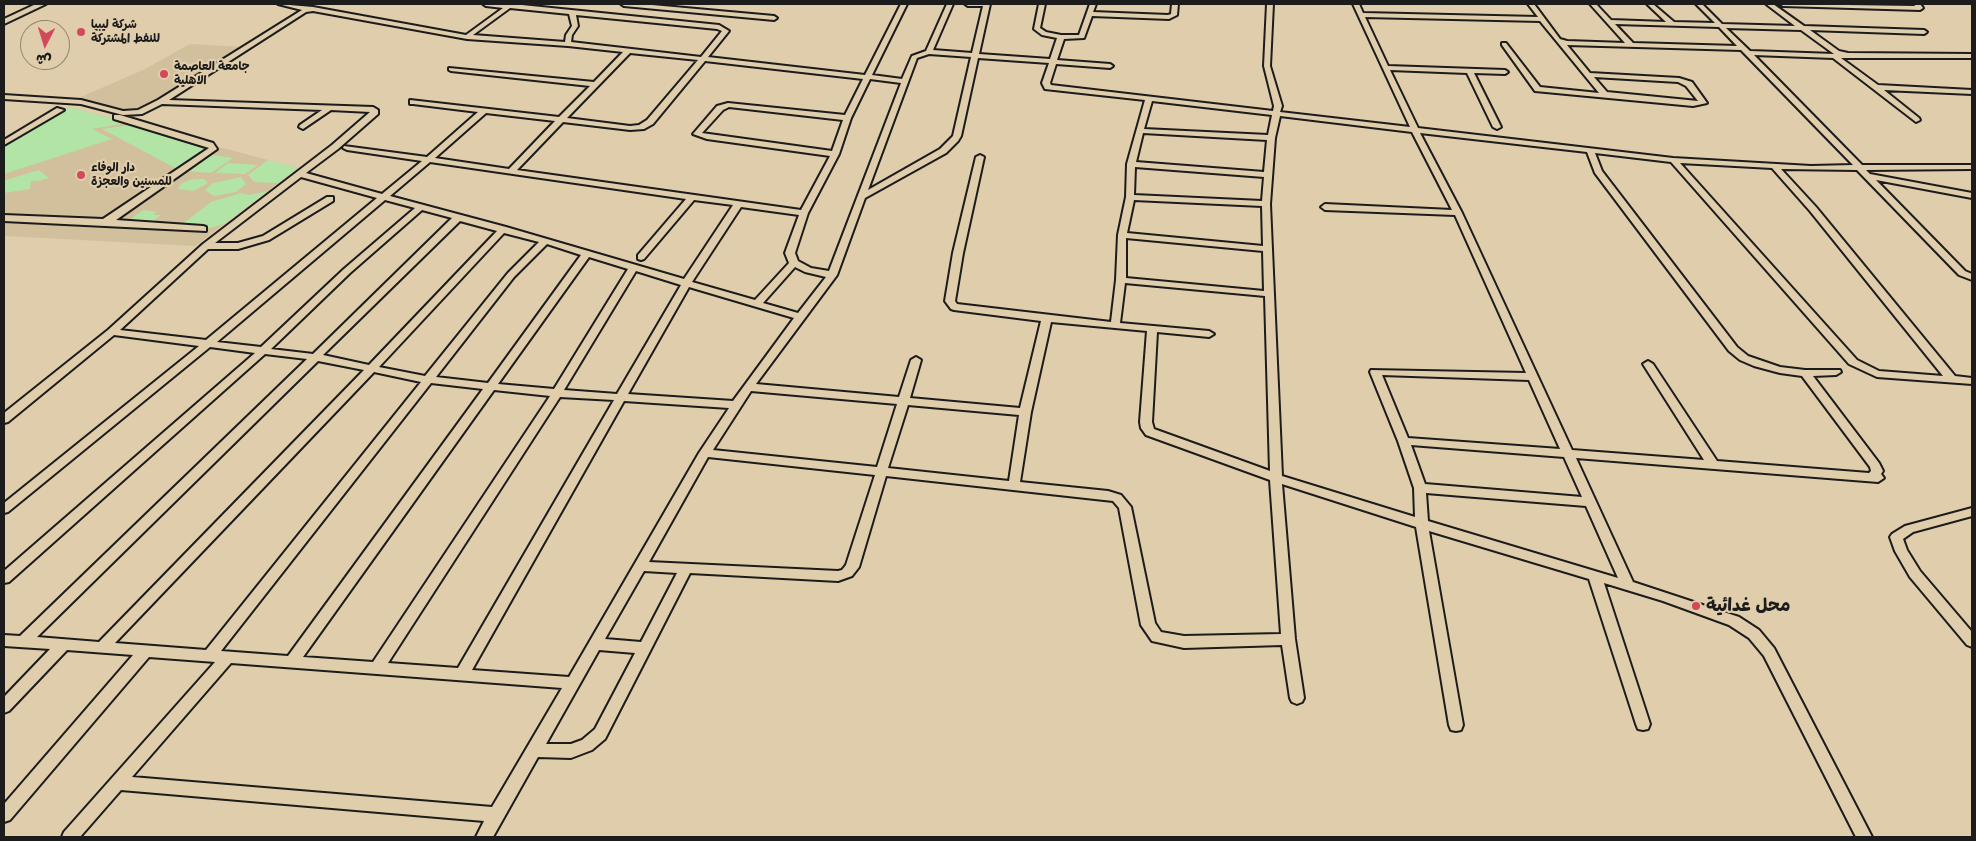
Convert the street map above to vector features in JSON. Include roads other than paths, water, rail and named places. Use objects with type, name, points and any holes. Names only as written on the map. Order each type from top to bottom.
[{"type":"street","points":[[4,22],[42,4]]},
{"type":"street","points":[[281,4],[309,10],[318,9],[467,37],[568,44],[904,81]]},
{"type":"street","points":[[413,102],[630,128],[641,127],[650,122],[726,31],[725,29],[486,4]]},
{"type":"street","points":[[624,4],[774,18]]},
{"type":"street","points":[[698,10],[707,4]]},
{"type":"street","points":[[832,275],[808,270],[794,263],[790,253],[804,213],[835,154],[847,118],[904,4]]},
{"type":"street","points":[[930,52],[950,4]]},
{"type":"street","points":[[863,196],[943,151],[958,136],[987,4],[968,4]]},
{"type":"street","points":[[1042,4],[1037,29],[1044,34],[1061,37],[1082,37],[1093,4]]},
{"type":"street","points":[[1090,14],[1169,17],[1174,16],[1174,4]]},
{"type":"street","points":[[1270,4],[1267,66],[1278,106],[1272,138],[1266,204],[1276,478],[1288,639],[1297,698]]},
{"type":"street","points":[[1356,4],[1388,68],[1415,130],[1458,213],[1629,586]]},
{"type":"street","points":[[1531,4],[1602,92],[1609,96]]},
{"type":"street","points":[[1593,4],[1632,46]]},
{"type":"street","points":[[1650,4],[1671,23]]},
{"type":"street","points":[[1699,4],[1857,168],[1962,273],[1972,277]]},
{"type":"street","points":[[1769,4],[1833,52],[1840,55]]},
{"type":"street","points":[[1783,4],[1920,8],[1917,4]]},
{"type":"street","points":[[467,37],[509,5]]},
{"type":"street","points":[[4,97],[75,101],[127,114],[144,111],[245,47],[309,10]]},
{"type":"street","points":[[568,44],[575,26],[572,13]]},
{"type":"street","points":[[1362,15],[1541,18]]},
{"type":"street","points":[[1610,22],[1797,26],[1924,32]]},
{"type":"street","points":[[1061,37],[1055,61],[1046,83],[1048,87],[1276,112],[1673,160],[1775,166],[1857,168],[1972,167]]},
{"type":"street","points":[[1561,42],[1840,55],[1972,56]]},
{"type":"street","points":[[1504,44],[1538,89],[1703,103],[1689,84],[1679,80],[1588,75]]},
{"type":"street","points":[[511,171],[628,51]]},
{"type":"street","points":[[484,837],[705,453],[735,405],[832,275],[914,57],[930,52],[1110,66]]},
{"type":"street","points":[[1840,55],[1838,60],[1876,87],[1916,120]]},
{"type":"street","points":[[1388,68],[1505,72]]},
{"type":"street","points":[[452,69],[596,84]]},
{"type":"street","points":[[1470,71],[1497,127]]},
{"type":"street","points":[[1876,87],[1972,92]]},
{"type":"street","points":[[1114,326],[1121,280],[1122,235],[1130,197],[1131,164],[1149,98]]},
{"type":"street","points":[[75,101],[78,106],[213,148],[212,151],[113,218],[104,222]]},
{"type":"street","points":[[4,420],[112,332],[206,246],[375,112],[370,109],[161,102]]},
{"type":"street","points":[[835,154],[707,138],[699,136],[698,132],[720,108],[728,105],[847,118]]},
{"type":"street","points":[[303,127],[329,108]]},
{"type":"street","points":[[4,143],[60,110]]},
{"type":"street","points":[[4,509],[210,342],[485,110]]},
{"type":"street","points":[[1140,131],[1272,138]]},
{"type":"street","points":[[347,148],[804,213]]},
{"type":"street","points":[[1590,150],[1598,171],[1733,349],[1744,358],[1758,364],[1805,373],[1836,372]]},
{"type":"street","points":[[980,157],[958,253],[950,301],[954,307],[963,310],[1047,319],[1209,334]]},
{"type":"street","points":[[1673,160],[1853,362],[1877,374],[1972,381]]},
{"type":"street","points":[[1131,164],[1269,175]]},
{"type":"street","points":[[1775,166],[1799,192],[1951,379]]},
{"type":"street","points":[[299,174],[587,253],[638,262],[687,282],[800,317]]},
{"type":"street","points":[[1867,176],[1970,196]]},
{"type":"street","points":[[378,667],[557,393],[638,262],[693,196]]},
{"type":"street","points":[[1130,197],[1266,204]]},
{"type":"street","points":[[206,246],[238,246],[266,238],[330,199]]},
{"type":"street","points":[[464,673],[687,282],[739,203]]},
{"type":"street","points":[[4,578],[265,349],[347,271],[421,207]]},
{"type":"street","points":[[1325,207],[1458,213]]},
{"type":"street","points":[[24,641],[459,217]]},
{"type":"street","points":[[4,218],[104,222],[203,229]]},
{"type":"street","points":[[102,647],[371,369],[503,229]]},
{"type":"street","points":[[1122,235],[1269,249]]},
{"type":"street","points":[[210,655],[511,275],[545,241]]},
{"type":"street","points":[[292,660],[587,253]]},
{"type":"street","points":[[758,303],[794,263]]},
{"type":"street","points":[[1121,280],[1270,294]]},
{"type":"street","points":[[1014,485],[1025,412],[1047,319]]},
{"type":"street","points":[[1152,329],[1147,428],[1156,434],[1276,478],[1666,597],[1734,622],[1754,634],[1769,652],[1780,671],[1864,837]]},
{"type":"street","points":[[112,332],[265,349],[429,380],[557,393],[735,405]]},
{"type":"street","points":[[639,566],[838,576],[847,573],[852,567],[916,360]]},
{"type":"street","points":[[1648,364],[1714,466]]},
{"type":"street","points":[[1456,725],[1422,524],[1420,488],[1404,441],[1375,372],[1534,377]]},
{"type":"street","points":[[1404,441],[1878,478],[1874,475],[1877,471],[1875,466],[1805,373]]},
{"type":"street","points":[[748,387],[1025,412]]},
{"type":"street","points":[[705,453],[881,473],[1108,495],[1122,502],[1148,625],[1158,637],[1184,642],[1288,639]]},
{"type":"street","points":[[1420,488],[1591,502]]},
{"type":"street","points":[[1972,512],[1909,529],[1896,537],[1901,552],[1915,574],[1972,641]]},
{"type":"street","points":[[534,750],[571,751],[594,740],[605,728],[686,569]]},
{"type":"street","points":[[1594,574],[1643,724]]},
{"type":"street","points":[[4,640],[464,673],[572,683]]},
{"type":"street","points":[[4,707],[64,644]]},
{"type":"street","points":[[594,644],[645,648]]},
{"type":"street","points":[[4,815],[146,650]]},
{"type":"street","points":[[70,837],[229,656]]},
{"type":"street","points":[[118,783],[496,815]]},
{"type":"place","name":"شركة ليبيا للنفط المشتركة","points":[[81,32]]},
{"type":"place","name":"جامعة العاصمة الاهلية","points":[[164,74]]},
{"type":"place","name":"دار الوفاء للمسنين والعجزة","points":[[81,175]]},
{"type":"place","name":"محل غدائية","points":[[1696,606]]}]
